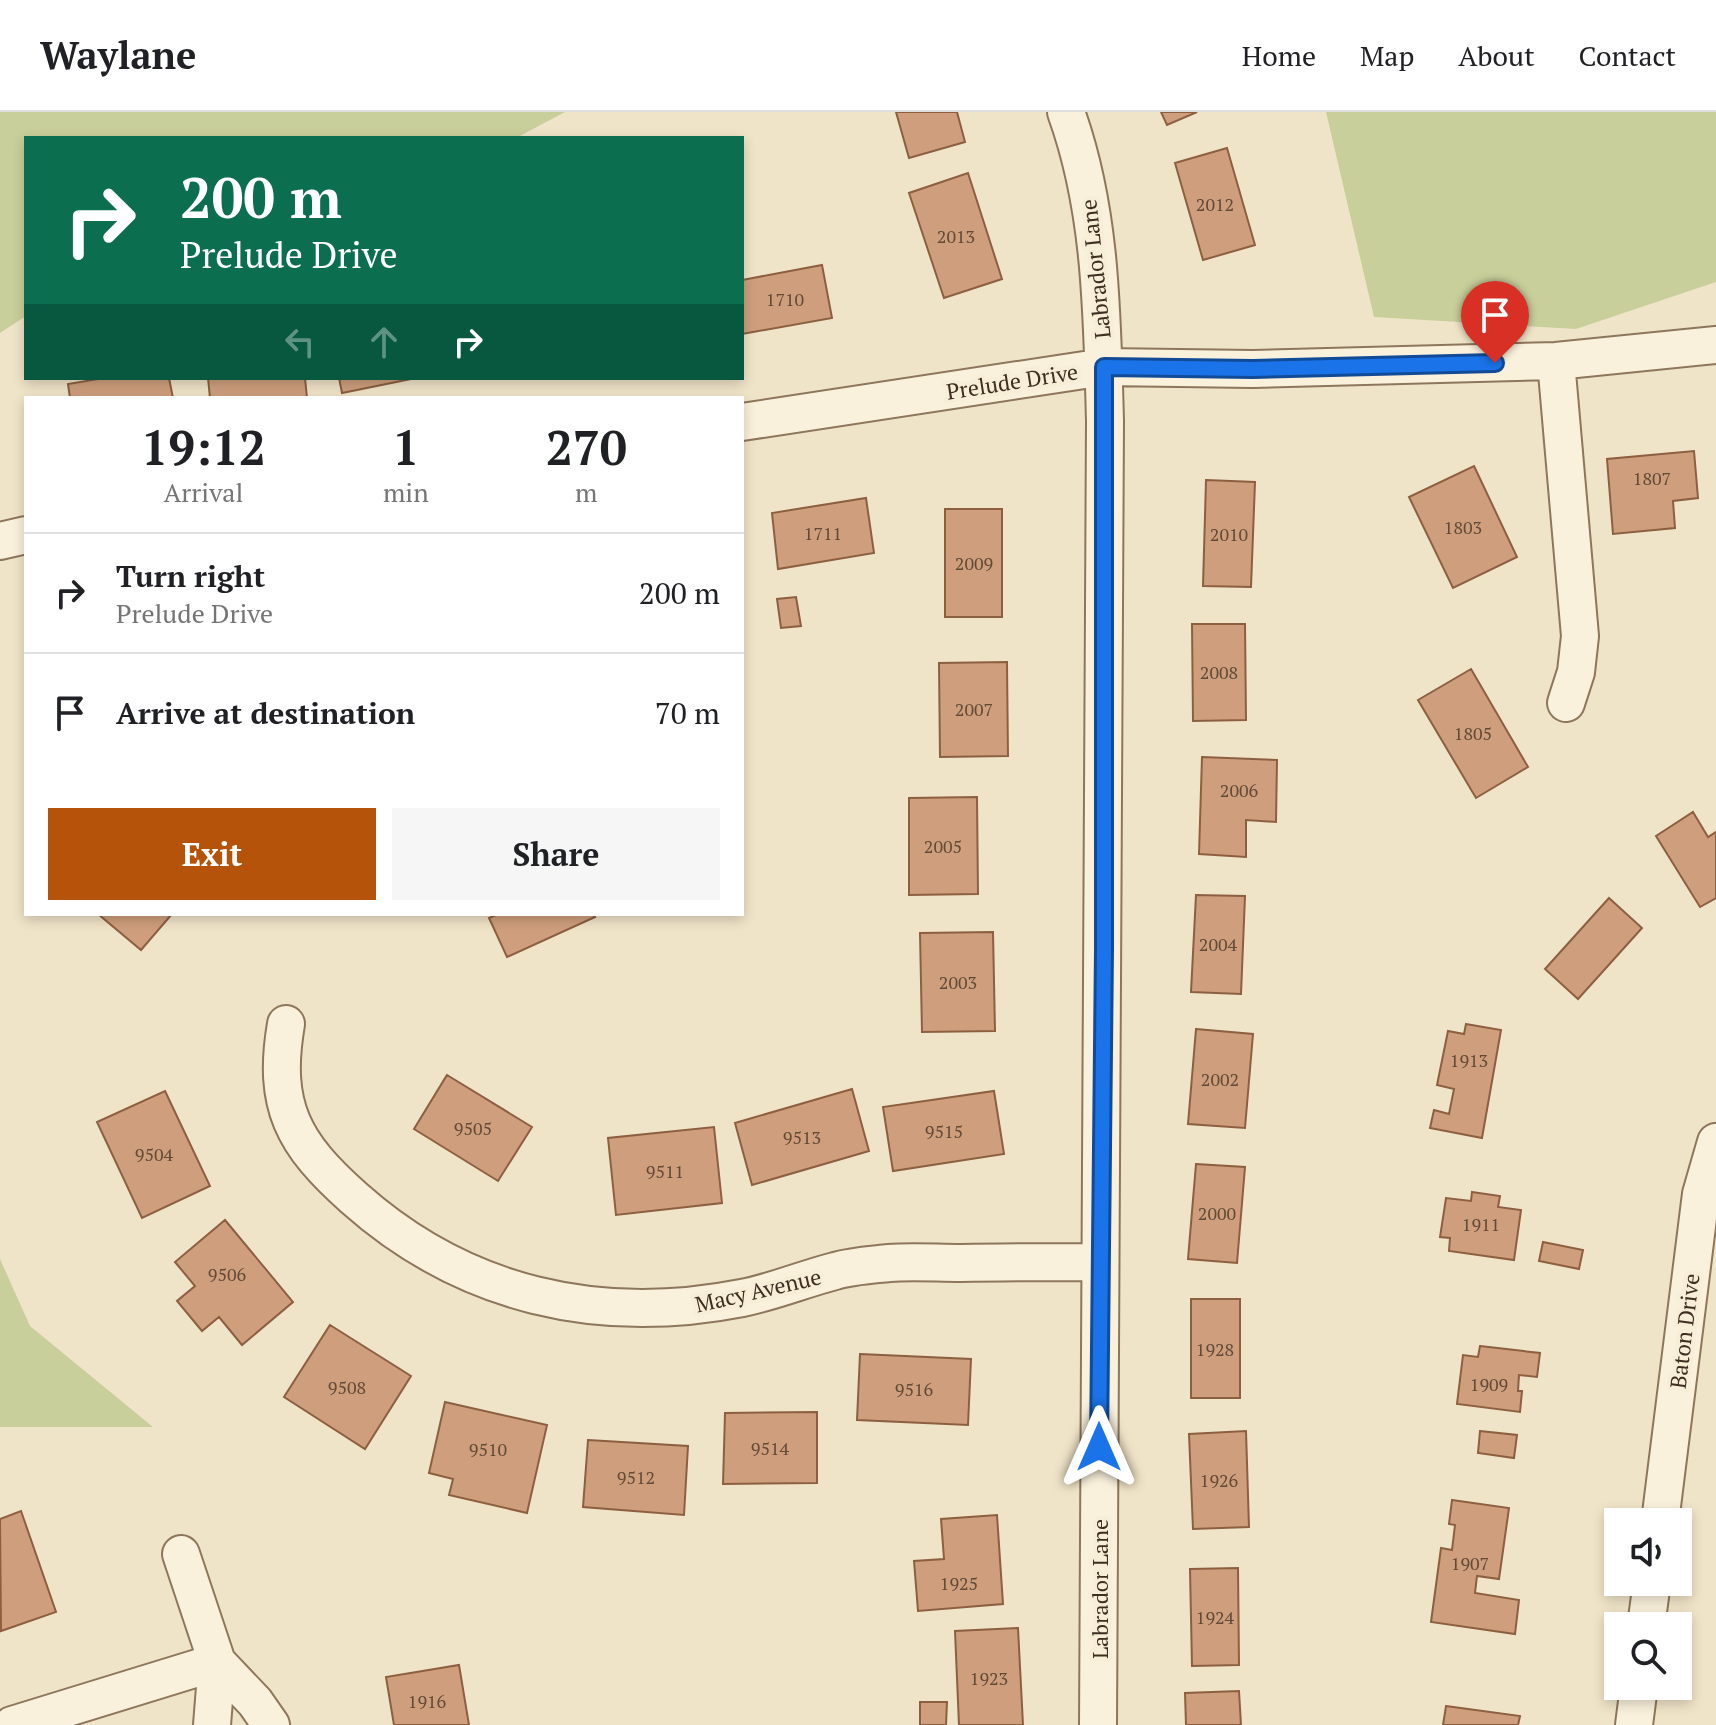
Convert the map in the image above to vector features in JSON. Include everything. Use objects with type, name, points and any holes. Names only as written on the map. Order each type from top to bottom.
[{"type":"street","name":"Labrador Lane","points":[[1066,112],[1089,202],[1101,286],[1104,367],[1104,949],[1098,1725]]},
{"type":"street","name":"Prelude Drive","points":[[744,422],[1104,367],[1253,369],[1556,361],[1716,345]]},
{"type":"street","points":[[1556,361],[1580,636],[1576,672],[1566,703]]},
{"type":"street","points":[[0,541],[24,535]]},
{"type":"street","name":"Macy Avenue","points":[[286,1024],[280,1058],[282,1093],[293,1127],[312,1157],[376,1217],[428,1253],[487,1282],[550,1300],[622,1309],[685,1307],[745,1297],[839,1270],[892,1263],[1100,1262]]},
{"type":"street","name":"Baton Drive","points":[[1662,1508],[1701,1194],[1716,1142]]},
{"type":"street","points":[[181,1554],[217,1662],[212,1725]]},
{"type":"street","points":[[12,1725],[217,1662]]},
{"type":"street","points":[[217,1662],[255,1702],[271,1725]]},
{"type":"street","points":[[1634,1725],[1637,1700]]},
{"type":"green space","points":[[0,112],[565,112],[520,136],[24,136],[24,317],[0,333]]},
{"type":"green space","points":[[1326,112],[1716,112],[1716,282],[1576,329],[1374,317]]},
{"type":"green space","points":[[0,1259],[30,1326],[153,1427],[0,1427]]},
{"type":"building","points":[[896,112],[957,112],[965,142],[909,158]]},
{"type":"building","points":[[1161,112],[1197,112],[1167,125]]},
{"type":"building","points":[[1227,148],[1255,245],[1203,260],[1175,163]]},
{"type":"building","points":[[968,173],[1002,279],[944,298],[909,193]]},
{"type":"building","points":[[822,265],[832,318],[744,334],[744,280]]},
{"type":"building","points":[[92,380],[169,380],[173,396],[70,396],[68,384]]},
{"type":"building","points":[[208,380],[305,380],[307,396],[210,396]]},
{"type":"building","points":[[339,380],[406,380],[342,393]]},
{"type":"building","points":[[1694,451],[1698,498],[1673,501],[1675,528],[1613,534],[1607,459]]},
{"type":"building","points":[[1474,466],[1517,557],[1453,588],[1409,497]]},
{"type":"building","points":[[1206,480],[1255,482],[1251,587],[1203,586]]},
{"type":"building","points":[[866,498],[874,553],[778,569],[772,513]]},
{"type":"building","points":[[945,509],[1002,509],[1002,617],[945,617]]},
{"type":"building","points":[[796,597],[801,626],[781,628],[777,599]]},
{"type":"building","points":[[1192,624],[1245,624],[1246,720],[1193,721]]},
{"type":"building","points":[[1007,662],[1008,756],[940,757],[939,663]]},
{"type":"building","points":[[1471,669],[1528,767],[1476,798],[1418,700]]},
{"type":"building","points":[[1202,757],[1277,760],[1276,822],[1246,820],[1246,857],[1199,854]]},
{"type":"building","points":[[977,797],[978,894],[909,895],[909,798]]},
{"type":"building","points":[[1693,812],[1708,837],[1716,832],[1716,898],[1700,907],[1656,836]]},
{"type":"building","points":[[1196,895],[1245,896],[1241,994],[1191,992]]},
{"type":"building","points":[[1609,898],[1642,928],[1578,999],[1545,969]]},
{"type":"building","points":[[100,916],[170,916],[141,950]]},
{"type":"building","points":[[494,916],[595,917],[507,957],[489,918]]},
{"type":"building","points":[[993,932],[995,1031],[922,1032],[920,933]]},
{"type":"building","points":[[1466,1024],[1501,1030],[1482,1138],[1430,1128],[1434,1110],[1449,1114],[1454,1089],[1437,1085],[1448,1031],[1464,1034]]},
{"type":"building","points":[[1196,1029],[1253,1034],[1245,1128],[1188,1124]]},
{"type":"building","points":[[447,1075],[532,1127],[498,1181],[414,1129]]},
{"type":"building","points":[[852,1089],[869,1151],[752,1185],[735,1123]]},
{"type":"building","points":[[165,1091],[210,1186],[142,1218],[97,1122]]},
{"type":"building","points":[[994,1091],[1004,1154],[893,1171],[883,1107]]},
{"type":"building","points":[[714,1127],[722,1203],[616,1215],[608,1138]]},
{"type":"building","points":[[1196,1164],[1245,1167],[1237,1263],[1188,1259]]},
{"type":"building","points":[[1472,1192],[1500,1196],[1498,1207],[1521,1210],[1514,1260],[1449,1251],[1450,1238],[1440,1237],[1446,1198],[1471,1201]]},
{"type":"building","points":[[225,1220],[293,1302],[242,1345],[219,1317],[202,1331],[177,1301],[195,1286],[175,1262]]},
{"type":"building","points":[[1543,1242],[1583,1250],[1579,1269],[1539,1261]]},
{"type":"building","points":[[1191,1299],[1240,1299],[1240,1398],[1191,1398]]},
{"type":"building","points":[[330,1325],[411,1376],[365,1449],[284,1397]]},
{"type":"building","points":[[1480,1346],[1540,1353],[1537,1377],[1519,1375],[1518,1391],[1522,1391],[1520,1412],[1457,1404],[1463,1355],[1478,1357]]},
{"type":"building","points":[[860,1354],[971,1359],[968,1425],[857,1420]]},
{"type":"building","points":[[445,1402],[547,1425],[527,1513],[449,1495],[453,1479],[429,1473]]},
{"type":"building","points":[[817,1412],[817,1483],[723,1484],[725,1413]]},
{"type":"building","points":[[1246,1431],[1249,1527],[1193,1529],[1189,1434]]},
{"type":"building","points":[[1480,1431],[1517,1435],[1514,1458],[1478,1453]]},
{"type":"building","points":[[588,1440],[688,1446],[684,1515],[583,1507]]},
{"type":"building","points":[[1452,1500],[1509,1508],[1499,1579],[1477,1576],[1475,1593],[1519,1600],[1515,1634],[1431,1622],[1441,1548],[1452,1550],[1455,1525],[1449,1524]]},
{"type":"building","points":[[21,1511],[56,1612],[1,1631],[0,1519]]},
{"type":"building","points":[[997,1515],[1003,1604],[918,1611],[914,1561],[944,1559],[941,1519]]},
{"type":"building","points":[[1238,1568],[1239,1665],[1192,1666],[1190,1569]]},
{"type":"building","points":[[1018,1628],[1023,1725],[959,1725],[955,1631]]},
{"type":"building","points":[[459,1665],[469,1725],[394,1725],[386,1677]]},
{"type":"building","points":[[1239,1691],[1241,1725],[1186,1725],[1185,1693]]},
{"type":"building","points":[[920,1702],[947,1702],[946,1725],[920,1725]]},
{"type":"building","points":[[1446,1706],[1520,1716],[1518,1725],[1443,1725]]},
{"type":"route","points":[[1099,1447],[1104,949],[1104,367],[1253,369],[1495,363]]}]
